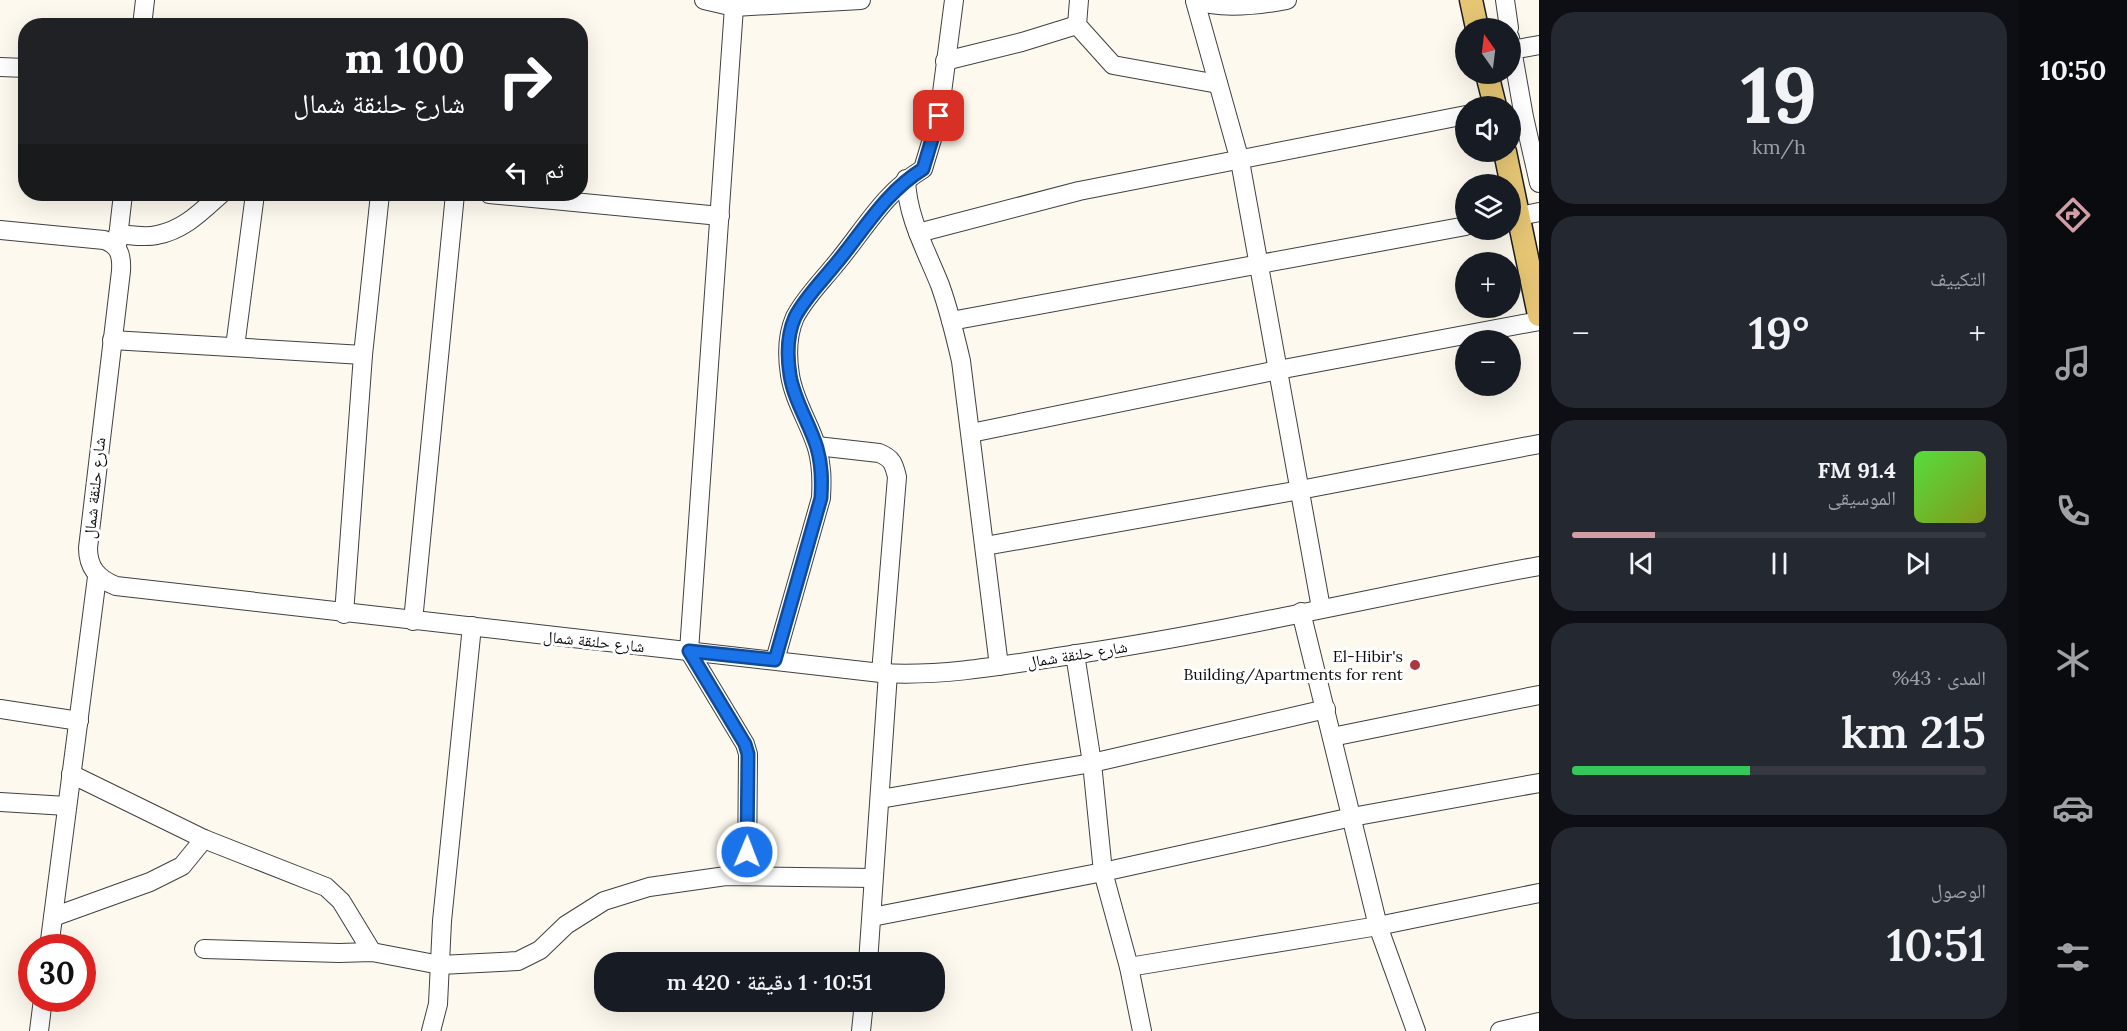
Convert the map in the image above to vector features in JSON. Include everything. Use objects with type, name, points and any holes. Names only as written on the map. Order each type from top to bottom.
[{"type":"main road","points":[[1471,0],[1475,18]]},
{"type":"main road","points":[[1508,162],[1522,215],[1538,310]]},
{"type":"street","points":[[143,18],[145,0]]},
{"type":"street","points":[[704,0],[734,7],[861,0]]},
{"type":"street","points":[[775,660],[821,498],[822,472],[817,446],[790,378],[788,348],[795,318],[813,291],[836,265],[873,214],[906,179],[923,169],[939,116],[954,0]]},
{"type":"street","points":[[1079,0],[1077,25],[1113,65],[1218,84]]},
{"type":"street","points":[[1287,0],[1238,6],[1195,1],[1240,161],[1321,608]]},
{"type":"street","points":[[1504,0],[1507,18]]},
{"type":"street","points":[[734,7],[689,651],[739,734],[748,754],[747,876]]},
{"type":"street","points":[[945,61],[1022,42],[1077,25]]},
{"type":"street","points":[[1521,44],[1539,45]]},
{"type":"street","points":[[0,67],[18,68]]},
{"type":"street","points":[[1521,80],[1531,116],[1539,183]]},
{"type":"street","points":[[918,233],[1079,192],[1455,117]]},
{"type":"street","points":[[906,179],[912,216],[940,286],[961,361],[999,666]]},
{"type":"street","name":"شارع حلنقة شمال","points":[[122,201],[118,241],[121,270],[88,548],[88,556],[98,577],[116,586],[344,614],[917,675],[999,666],[1149,643],[1539,566]]},
{"type":"street","points":[[0,230],[118,241],[156,236],[176,230],[195,218],[213,201]]},
{"type":"street","points":[[235,347],[254,201]]},
{"type":"street","points":[[344,614],[363,355],[379,201]]},
{"type":"street","points":[[413,621],[454,201]]},
{"type":"street","points":[[562,201],[720,216]]},
{"type":"street","points":[[951,321],[1455,228]]},
{"type":"street","points":[[971,433],[1278,370],[1538,310]]},
{"type":"street","points":[[112,340],[363,355]]},
{"type":"street","points":[[985,546],[1300,490],[1539,444]]},
{"type":"street","points":[[817,446],[879,453],[894,464],[897,477],[884,673],[880,800],[869,952]]},
{"type":"street","points":[[51,934],[98,577]]},
{"type":"street","points":[[1301,612],[1378,926],[1416,1031]]},
{"type":"street","points":[[431,1031],[438,1004],[442,921],[472,626]]},
{"type":"street","points":[[1075,654],[1092,763],[1103,872],[1142,1031]]},
{"type":"street","points":[[1332,737],[1539,695]]},
{"type":"street","points":[[0,709],[79,721]]},
{"type":"street","points":[[880,800],[1092,763],[1326,710]]},
{"type":"street","points":[[71,774],[204,839],[326,887],[341,902],[372,952]]},
{"type":"street","points":[[872,917],[1103,872],[1352,817],[1539,783]]},
{"type":"street","points":[[0,802],[67,806]]},
{"type":"street","points":[[53,917],[150,882],[183,866],[204,839]]},
{"type":"street","points":[[204,949],[339,954],[372,952],[440,965],[518,961],[540,950],[566,925],[604,901],[649,887],[726,876],[873,878]]},
{"type":"street","points":[[1128,968],[1378,926],[1539,893]]},
{"type":"street","points":[[39,1031],[41,1012]]},
{"type":"street","points":[[861,1031],[863,1012]]},
{"type":"street","points":[[1500,1031],[1539,1022]]},
{"type":"place","name":"El-Hibir's Building/Apartments for rent","points":[[1415,665]]},
{"type":"route","points":[[747,852],[748,754],[745,744],[689,651],[775,660],[821,498],[822,472],[817,446],[790,378],[788,348],[795,318],[813,291],[836,265],[873,214],[906,179],[923,169],[939,116]]}]
